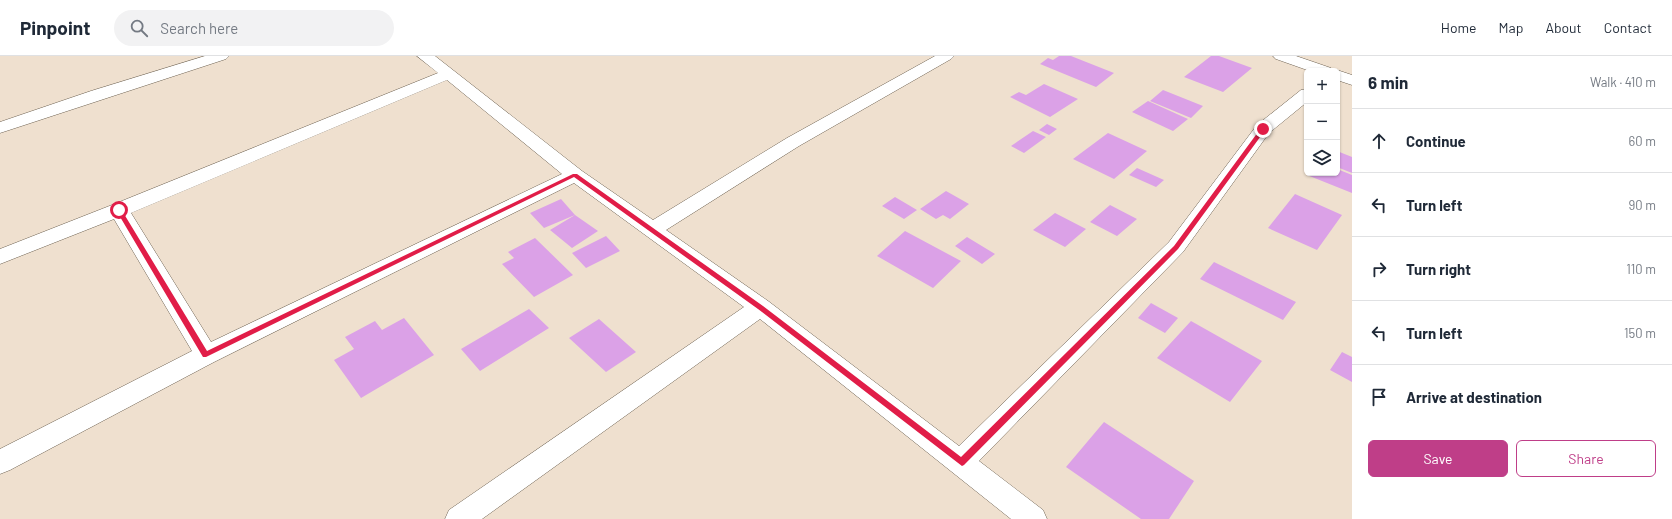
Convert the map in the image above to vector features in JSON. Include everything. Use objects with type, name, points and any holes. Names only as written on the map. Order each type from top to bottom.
[{"type":"street","points":[[0,128],[97,95],[221,56]]},
{"type":"street","points":[[424,56],[449,74],[575,175],[760,307],[962,462],[1021,516]]},
{"type":"street","points":[[652,230],[793,142],[946,56]]},
{"type":"street","points":[[1282,56],[1317,68]]},
{"type":"street","points":[[0,257],[119,210],[449,74]]},
{"type":"street","points":[[1340,76],[1352,80]]},
{"type":"street","points":[[962,462],[1176,247],[1263,129],[1304,96]]},
{"type":"street","points":[[0,462],[206,355],[575,175]]},
{"type":"street","points":[[119,210],[206,355]]},
{"type":"street","points":[[459,519],[760,307]]},
{"type":"building","points":[[1059,56],[1071,56],[1114,73],[1096,87],[1040,64],[1048,58],[1053,60]]},
{"type":"building","points":[[1211,56],[1219,56],[1252,68],[1223,92],[1184,77]]},
{"type":"building","points":[[1044,84],[1078,99],[1050,117],[1010,97],[1019,92],[1026,95]]},
{"type":"building","points":[[1163,90],[1203,106],[1191,118],[1150,101]]},
{"type":"building","points":[[1148,101],[1188,119],[1173,131],[1132,112]]},
{"type":"building","points":[[1047,124],[1057,129],[1049,135],[1039,130]]},
{"type":"building","points":[[1033,131],[1046,137],[1024,153],[1011,146]]},
{"type":"building","points":[[1108,133],[1147,151],[1114,179],[1073,159]]},
{"type":"building","points":[[1340,152],[1352,157],[1352,173],[1340,168]]},
{"type":"building","points":[[1137,168],[1164,180],[1156,187],[1129,175]]},
{"type":"building","points":[[1340,170],[1352,175],[1352,193],[1310,176],[1340,176]]},
{"type":"building","points":[[946,191],[969,204],[950,219],[943,215],[936,219],[920,209]]},
{"type":"building","points":[[1295,194],[1342,215],[1317,250],[1268,228]]},
{"type":"building","points":[[895,197],[917,210],[904,219],[882,206]]},
{"type":"building","points":[[561,199],[575,215],[544,228],[530,213]]},
{"type":"building","points":[[1110,205],[1137,219],[1117,236],[1090,222]]},
{"type":"building","points":[[1055,213],[1086,229],[1065,247],[1033,230]]},
{"type":"building","points":[[575,215],[598,231],[572,248],[550,230]]},
{"type":"building","points":[[905,231],[961,261],[933,288],[877,256]]},
{"type":"building","points":[[606,236],[620,251],[586,268],[572,253]]},
{"type":"building","points":[[967,237],[995,254],[982,264],[955,246]]},
{"type":"building","points":[[535,238],[573,275],[534,297],[502,264],[514,258],[508,252]]},
{"type":"building","points":[[1214,262],[1296,302],[1283,320],[1200,279]]},
{"type":"building","points":[[1151,303],[1178,318],[1165,333],[1138,318]]},
{"type":"building","points":[[529,309],[549,328],[480,371],[461,349]]},
{"type":"building","points":[[404,318],[434,355],[361,398],[334,360],[354,349],[345,337],[375,321],[382,330]]},
{"type":"building","points":[[599,319],[636,352],[606,372],[569,338]]},
{"type":"building","points":[[1191,321],[1262,361],[1230,402],[1157,358]]},
{"type":"building","points":[[1342,352],[1352,357],[1352,382],[1330,370]]},
{"type":"building","points":[[1104,422],[1194,481],[1169,519],[1141,519],[1066,467]]},
{"type":"route","points":[[119,210],[206,355],[575,175],[760,307],[962,462],[1176,247],[1263,129]]}]
